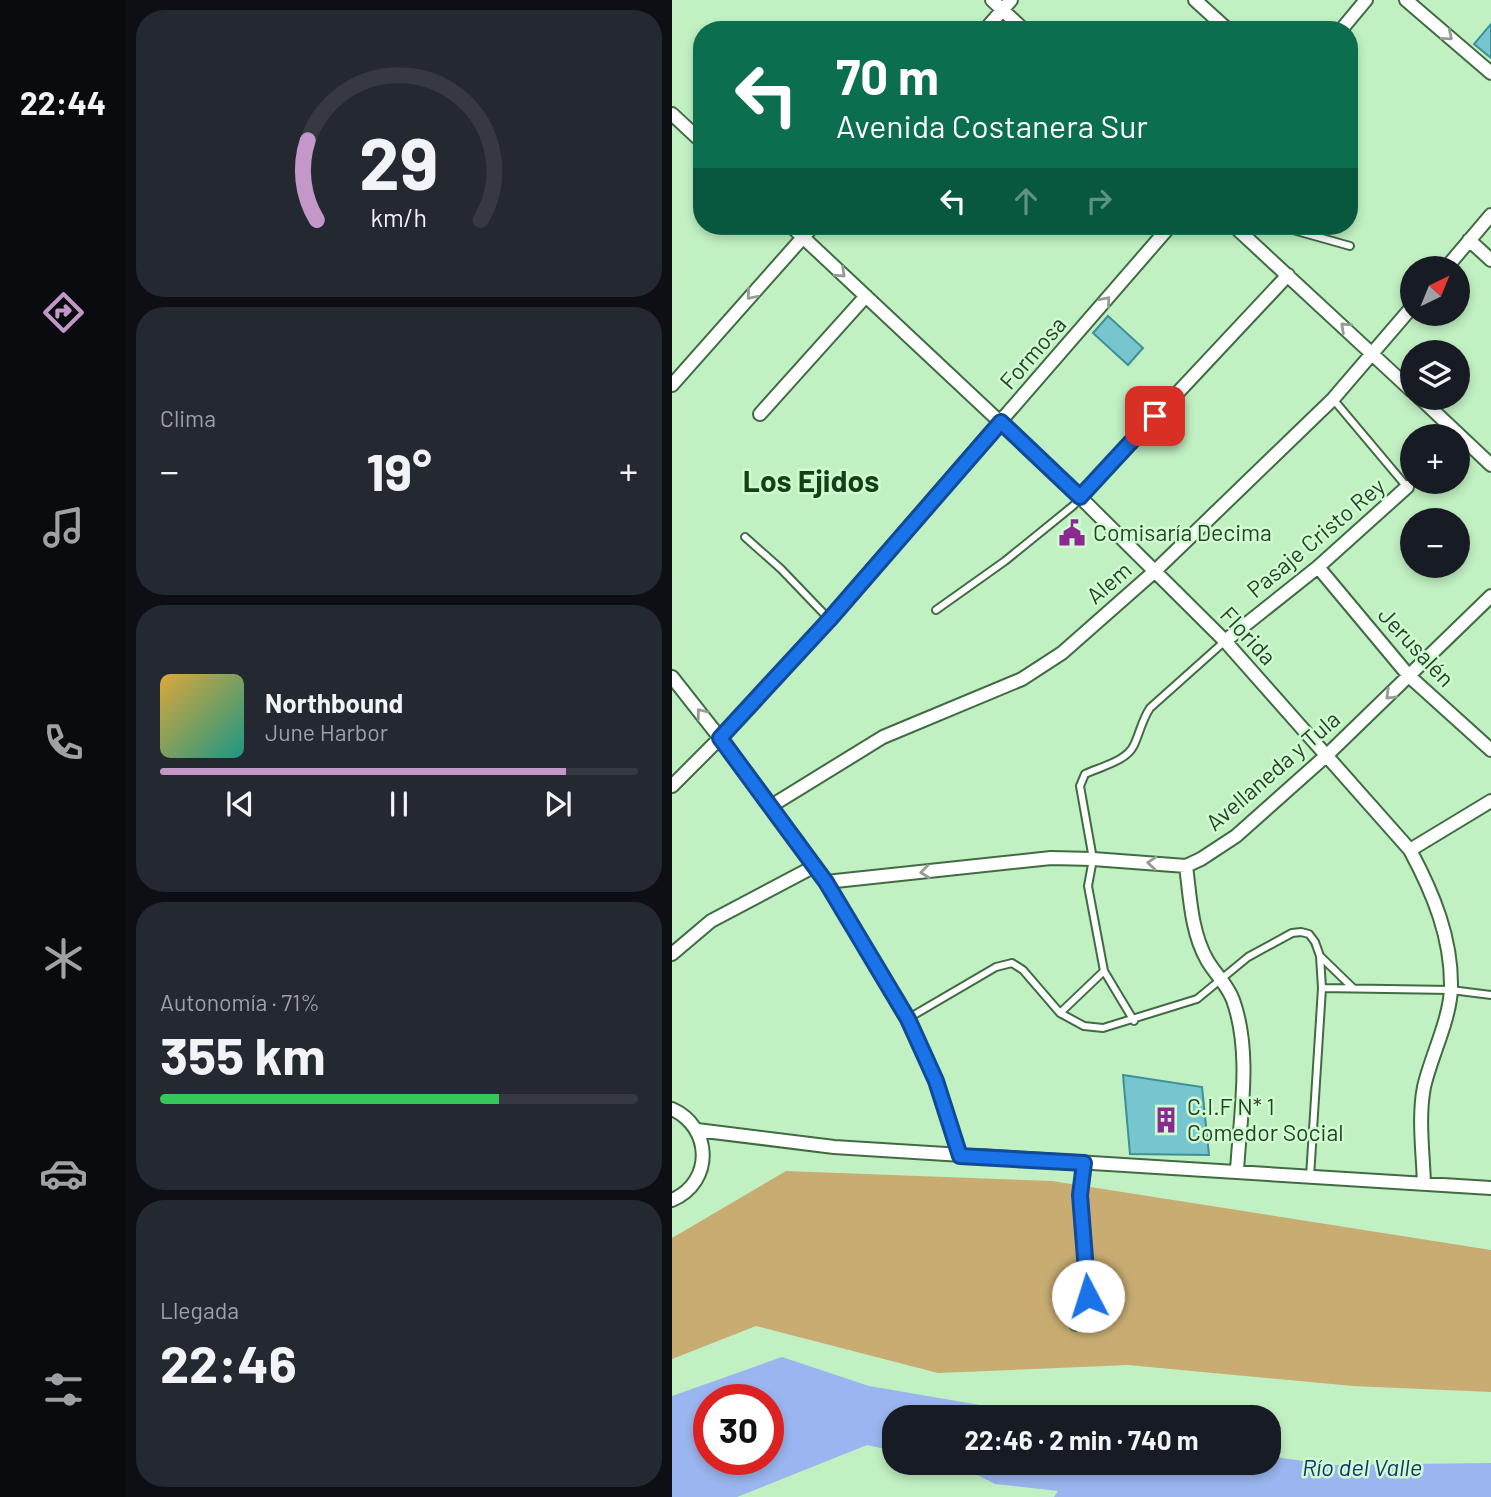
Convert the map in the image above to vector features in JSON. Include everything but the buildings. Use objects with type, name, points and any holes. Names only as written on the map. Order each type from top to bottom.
[{"type":"street","points":[[992,0],[1007,5],[1018,21]]},
{"type":"street","points":[[1195,0],[1218,21]]},
{"type":"street","points":[[1348,21],[1366,0]]},
{"type":"street","points":[[1406,0],[1491,72]]},
{"type":"street","points":[[993,21],[1007,5]]},
{"type":"street","points":[[672,114],[693,134]]},
{"type":"street","points":[[1456,256],[1491,215]]},
{"type":"street","name":"Formosa","points":[[673,784],[720,738],[829,620],[1163,235]]},
{"type":"street","points":[[1244,235],[1400,379]]},
{"type":"street","points":[[672,385],[803,237]]},
{"type":"street","name":"Florida","points":[[803,237],[1080,497],[1225,641],[1410,850],[1429,886],[1440,915],[1449,954],[1451,990],[1424,1087],[1421,1112],[1424,1184]]},
{"type":"street","points":[[1469,240],[1491,260]]},
{"type":"street","points":[[1080,497],[1288,275]]},
{"type":"street","points":[[760,414],[866,296]]},
{"type":"street","name":"Alem","points":[[771,806],[883,737],[1022,680],[1062,653],[1155,571],[1333,398],[1400,321]]},
{"type":"street","points":[[1433,410],[1491,465]]},
{"type":"street","name":"Pasaje Cristo Rey","points":[[1225,641],[1318,567],[1400,493]]},
{"type":"street","name":"Jerusalén","points":[[1318,567],[1409,676],[1491,750]]},
{"type":"street","name":"Avellaneda y Tula","points":[[1186,866],[1236,836],[1327,755],[1491,596]]},
{"type":"street","points":[[672,677],[826,882],[908,1019],[936,1081],[960,1156]]},
{"type":"street","points":[[1410,850],[1491,802]]},
{"type":"street","points":[[826,882],[1051,858],[1186,866],[1192,917],[1207,960],[1233,1000],[1241,1035],[1243,1063],[1237,1171]]},
{"type":"street","points":[[672,954],[711,922],[815,866]]},
{"type":"street","points":[[672,1109],[690,1121],[697,1130],[703,1149],[701,1169],[692,1186],[672,1200]]},
{"type":"street","points":[[697,1130],[834,1147],[1491,1188]]},
{"type":"street","points":[[1076,1324],[1088,1296],[1080,1195],[1084,1163]]},
{"type":"lane","points":[[1311,235],[1350,246]]},
{"type":"lane","name":"Pasaje Cristo Rey","points":[[1333,398],[1400,479]]},
{"type":"lane","points":[[936,610],[1005,561],[1074,505],[1080,497]]},
{"type":"lane","points":[[744,537],[781,569],[829,620]]},
{"type":"lane","name":"Pasaje Cristo Rey","points":[[1134,1021],[1104,971],[1088,886],[1093,859],[1080,786],[1085,774],[1126,755],[1133,747],[1141,721],[1150,708],[1225,641]]},
{"type":"lane","points":[[908,1019],[996,967],[1012,963],[1023,970],[1060,1013],[1084,1026],[1103,1028],[1134,1021],[1197,999],[1248,957],[1292,933],[1310,934],[1320,956],[1322,988],[1310,1177]]},
{"type":"lane","points":[[1320,956],[1353,988]]},
{"type":"lane","points":[[1060,1013],[1104,971]]},
{"type":"lane","points":[[1322,988],[1451,990],[1491,995]]},
{"type":"shaded area","points":[[786,1171],[1052,1181],[1491,1250],[1491,1392],[1353,1386],[1128,1365],[938,1373],[756,1326],[672,1359],[672,1238]]},
{"type":"water","points":[[782,1357],[869,1386],[980,1405],[882,1405],[882,1448],[867,1445],[737,1497],[672,1497],[672,1396],[693,1389],[693,1475],[784,1475],[784,1384],[706,1384]]},
{"type":"water","name":"Río del Valle","points":[[1281,1458],[1331,1465],[1491,1463],[1491,1497],[1054,1497],[1058,1491],[995,1484],[977,1475],[1281,1475]]},
{"type":"place","name":"Comisaría Decima","points":[[1072,533]]},
{"type":"place","name":"C.I.F N* 1 Comedor Social","points":[[1166,1120]]},
{"type":"district","name":"Los Ejidos","points":[[811,482]]},
{"type":"route","points":[[1088,1296],[1080,1195],[1084,1163],[960,1156],[936,1081],[908,1019],[826,882],[720,738],[829,620],[1001,422],[1080,497],[1155,416]]}]
